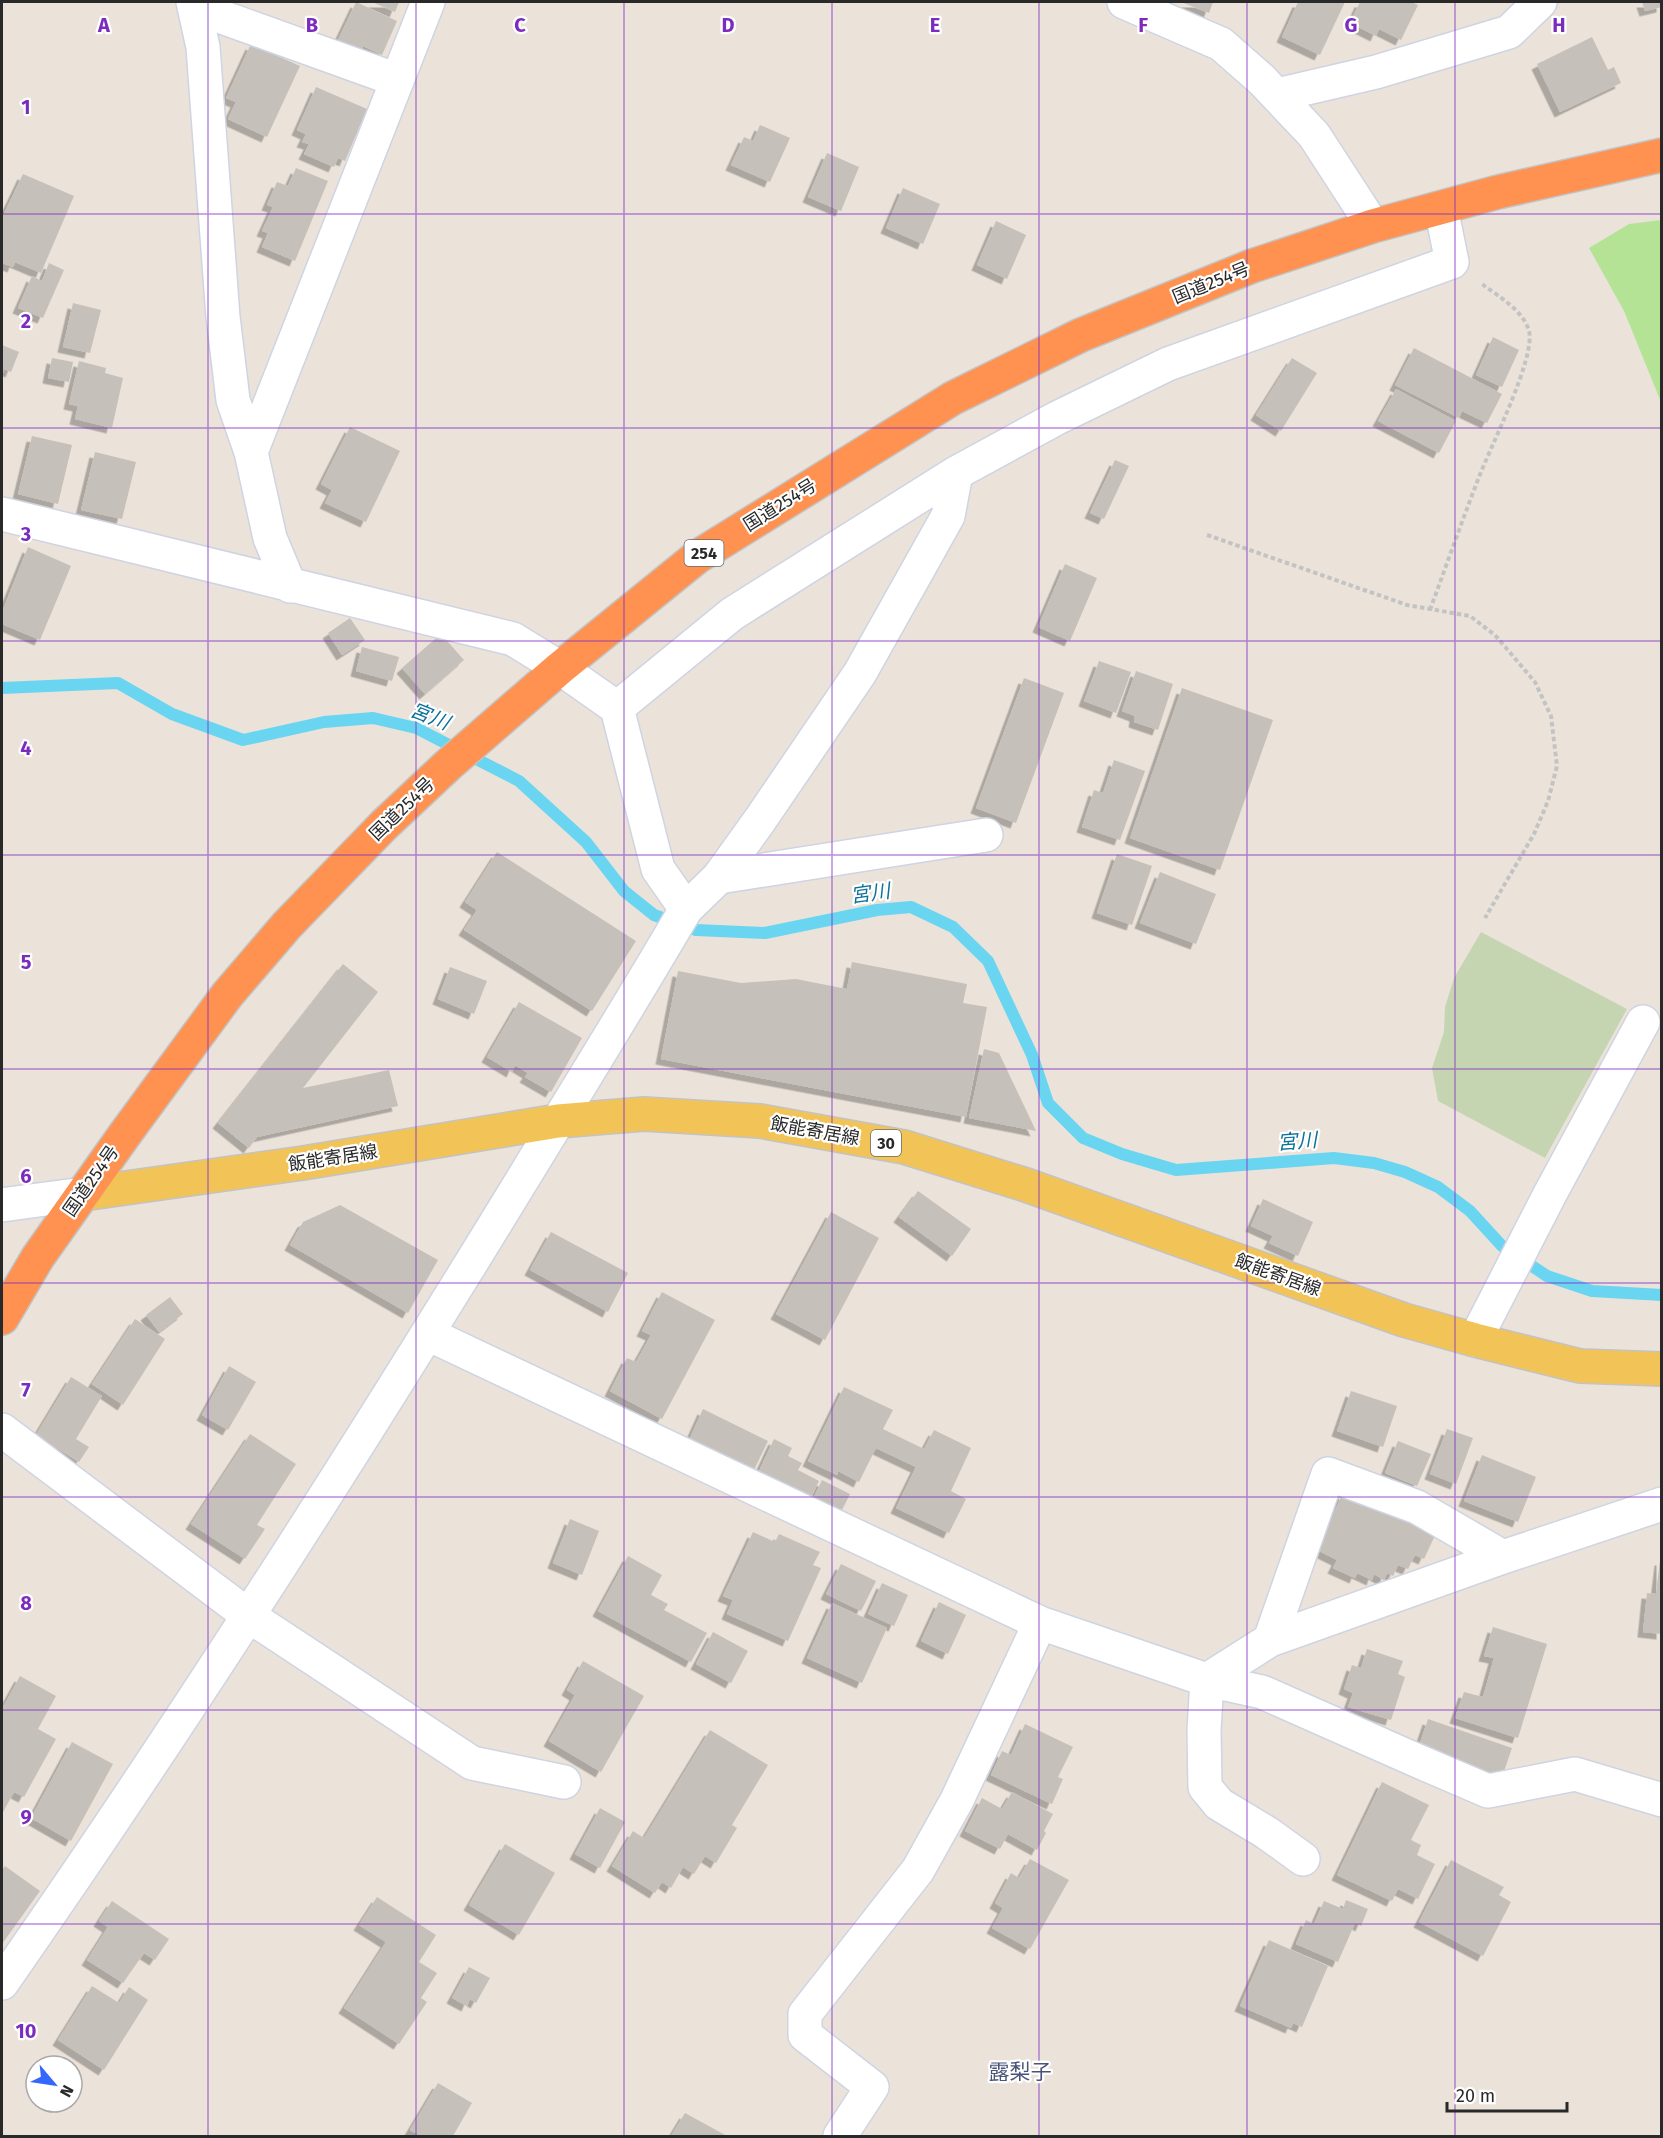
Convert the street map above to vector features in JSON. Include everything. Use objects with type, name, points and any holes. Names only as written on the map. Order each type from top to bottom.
[{"type":"highway","name":"国道254号","points":[[2,1318],[38,1257],[227,995],[287,925],[384,825],[448,765],[560,668],[697,557],[954,399],[1081,335],[1252,266],[1373,226],[1498,192],[1662,155]]},
{"type":"main road","name":"飯能寄居線","points":[[83,1194],[303,1163],[558,1121],[644,1114],[760,1121],[904,1147],[1026,1185],[1404,1320],[1475,1340],[1580,1366],[1662,1369]]},
{"type":"street","points":[[252,452],[428,2]]},
{"type":"street","points":[[1277,95],[1376,72],[1509,32],[1540,2]]},
{"type":"street","points":[[193,4],[397,80]]},
{"type":"street","points":[[193,4],[203,47],[223,317],[233,400],[252,452],[270,538],[290,586]]},
{"type":"street","points":[[1144,5],[1221,44],[1262,80],[1314,135],[1373,226]]},
{"type":"street","points":[[616,708],[732,614],[956,474],[1057,418],[1168,364],[1452,262],[1441,208]]},
{"type":"street","points":[[2,1983],[249,1616],[428,1334],[680,919],[719,877],[860,673],[948,516],[956,474]]},
{"type":"street","points":[[2,514],[513,639],[560,668],[616,708],[658,869],[680,919]]},
{"type":"street","points":[[719,877],[986,835]]},
{"type":"street","points":[[1475,1340],[1550,1194],[1643,1022]]},
{"type":"street","points":[[2,1205],[83,1194]]},
{"type":"street","points":[[428,1334],[1040,1623],[1207,1680],[1262,1692],[1488,1791],[1575,1774],[1662,1800]]},
{"type":"street","points":[[2,1430],[249,1616],[472,1763],[564,1782]]},
{"type":"street","points":[[1270,1640],[1328,1474],[1417,1507],[1503,1557]]},
{"type":"street","points":[[1207,1680],[1270,1640],[1503,1557],[1662,1504]]},
{"type":"street","points":[[840,2136],[872,2087],[805,2036],[805,2014],[918,1870],[957,1800],[1040,1623]]},
{"type":"street","points":[[1207,1680],[1204,1786],[1219,1804],[1267,1833],[1303,1859]]},
{"type":"path","points":[[1430,610],[1529,350],[1529,332],[1521,315],[1452,262]]},
{"type":"path","points":[[1207,536],[1407,605],[1470,616],[1495,636],[1535,682],[1551,716],[1557,766],[1548,801],[1534,834],[1485,918]]},
{"type":"green space","points":[[1662,220],[1661,402],[1624,311],[1589,248],[1629,224]]},
{"type":"green space","points":[[1481,932],[1627,1009],[1545,1158],[1438,1101],[1432,1068],[1444,1032],[1445,1007],[1454,978]]},
{"type":"building","points":[[356,2],[397,21],[382,55],[363,46],[360,53],[337,42]]},
{"type":"building","points":[[372,2],[399,2],[395,12]]},
{"type":"building","points":[[1181,2],[1213,2],[1209,13]]},
{"type":"building","points":[[1298,2],[1345,2],[1320,55],[1282,37]]},
{"type":"building","points":[[1360,2],[1411,2],[1418,5],[1401,40],[1379,29],[1376,36],[1350,23]]},
{"type":"building","points":[[1642,2],[1662,2],[1662,7],[1645,11]]},
{"type":"building","points":[[1592,37],[1608,70],[1614,67],[1621,83],[1560,112],[1537,64]]},
{"type":"building","points":[[251,44],[300,66],[267,137],[228,119],[236,102],[226,98]]},
{"type":"building","points":[[316,87],[367,109],[345,161],[338,158],[334,167],[304,154],[309,144],[302,142],[306,134],[297,130]]},
{"type":"building","points":[[760,125],[790,138],[770,182],[731,165],[744,137],[753,141]]},
{"type":"building","points":[[827,153],[859,167],[841,211],[808,197]]},
{"type":"building","points":[[296,168],[328,181],[295,261],[262,247],[268,233],[262,231],[273,207],[267,205],[277,182],[288,186]]},
{"type":"building","points":[[23,174],[74,196],[41,273],[15,262],[13,267],[2,263],[2,216]]},
{"type":"building","points":[[903,188],[940,204],[923,244],[886,228]]},
{"type":"building","points":[[996,221],[1026,235],[1007,279],[977,265]]},
{"type":"building","points":[[49,263],[64,270],[43,318],[18,308],[32,276],[42,281]]},
{"type":"building","points":[[73,303],[101,310],[90,353],[63,347]]},
{"type":"building","points":[[1493,337],[1519,350],[1502,387],[1476,375]]},
{"type":"building","points":[[2,345],[19,352],[11,372],[4,369],[2,376]]},
{"type":"building","points":[[1414,348],[1502,394],[1487,423],[1462,411],[1459,418],[1395,385]]},
{"type":"building","points":[[52,358],[73,362],[69,382],[48,378]]},
{"type":"building","points":[[1292,358],[1317,373],[1281,431],[1256,415]]},
{"type":"building","points":[[79,361],[106,368],[105,373],[123,378],[112,428],[75,419],[78,406],[69,404]]},
{"type":"building","points":[[1396,389],[1456,421],[1439,453],[1378,421]]},
{"type":"building","points":[[350,427],[400,451],[366,522],[325,503],[332,490],[321,484]]},
{"type":"building","points":[[32,436],[72,445],[58,504],[18,494]]},
{"type":"building","points":[[95,452],[136,462],[122,519],[81,510]]},
{"type":"building","points":[[1115,460],[1129,466],[1104,519],[1090,513]]},
{"type":"building","points":[[28,547],[71,566],[40,640],[2,624],[2,612]]},
{"type":"building","points":[[1065,564],[1097,578],[1070,641],[1038,627]]},
{"type":"building","points":[[350,618],[365,640],[342,655],[328,633]]},
{"type":"building","points":[[441,634],[464,660],[425,694],[402,668]]},
{"type":"building","points":[[362,647],[399,657],[392,681],[356,671]]},
{"type":"building","points":[[1099,661],[1131,672],[1116,713],[1084,701]]},
{"type":"building","points":[[1136,671],[1173,684],[1158,730],[1134,722],[1135,716],[1122,711]]},
{"type":"building","points":[[1024,678],[1064,693],[1016,823],[976,808]]},
{"type":"building","points":[[1182,688],[1273,720],[1220,870],[1130,838]]},
{"type":"building","points":[[1114,760],[1145,771],[1120,840],[1082,827],[1094,790],[1103,793]]},
{"type":"building","points":[[497,852],[636,941],[592,1011],[464,930],[477,910],[465,902]]},
{"type":"building","points":[[1117,854],[1152,866],[1132,925],[1097,913]]},
{"type":"building","points":[[1160,872],[1216,894],[1196,944],[1140,923]]},
{"type":"building","points":[[852,962],[967,984],[963,1003],[987,1007],[966,1117],[661,1059],[678,971],[741,983],[796,979],[847,989]]},
{"type":"building","points":[[343,964],[378,992],[303,1088],[389,1070],[398,1106],[257,1137],[249,1148],[218,1123]]},
{"type":"building","points":[[450,967],[487,981],[474,1014],[438,999]]},
{"type":"building","points":[[519,1002],[582,1038],[551,1092],[525,1077],[528,1073],[515,1065],[512,1072],[487,1057]]},
{"type":"building","points":[[984,1049],[999,1053],[1036,1131],[969,1118]]},
{"type":"building","points":[[918,1191],[971,1229],[952,1256],[899,1217]]},
{"type":"building","points":[[1263,1199],[1313,1222],[1298,1256],[1269,1243],[1273,1236],[1251,1226]]},
{"type":"building","points":[[340,1205],[438,1260],[408,1313],[290,1245],[303,1222]]},
{"type":"building","points":[[831,1212],[879,1238],[825,1340],[776,1314]]},
{"type":"building","points":[[551,1232],[628,1273],[608,1312],[530,1270]]},
{"type":"building","points":[[662,1292],[715,1320],[662,1419],[610,1391],[627,1358],[636,1362],[651,1335],[642,1331]]},
{"type":"building","points":[[170,1297],[183,1314],[159,1332],[146,1315]]},
{"type":"building","points":[[135,1319],[165,1339],[123,1405],[92,1384]]},
{"type":"building","points":[[229,1366],[256,1382],[228,1430],[202,1415]]},
{"type":"building","points":[[71,1377],[102,1396],[76,1439],[89,1447],[79,1462],[36,1435]]},
{"type":"building","points":[[844,1387],[893,1410],[883,1429],[924,1449],[934,1430],[971,1448],[951,1491],[966,1499],[949,1533],[896,1508],[916,1467],[876,1448],[859,1482],[838,1471],[837,1475],[808,1461]]},
{"type":"building","points":[[1351,1391],[1397,1406],[1383,1447],[1337,1431]]},
{"type":"building","points":[[703,1409],[768,1441],[754,1470],[690,1438]]},
{"type":"building","points":[[1447,1429],[1473,1438],[1456,1484],[1430,1474]]},
{"type":"building","points":[[250,1434],[296,1464],[257,1525],[265,1529],[245,1559],[191,1524]]},
{"type":"building","points":[[774,1439],[792,1448],[788,1456],[802,1463],[798,1470],[819,1481],[811,1497],[759,1471]]},
{"type":"building","points":[[1398,1441],[1431,1454],[1417,1486],[1385,1473]]},
{"type":"building","points":[[1482,1455],[1536,1477],[1518,1522],[1464,1501]]},
{"type":"building","points":[[822,1480],[850,1494],[842,1510],[814,1497]]},
{"type":"building","points":[[1343,1493],[1402,1520],[1405,1514],[1438,1529],[1424,1559],[1415,1555],[1408,1569],[1398,1565],[1393,1576],[1387,1573],[1384,1580],[1374,1574],[1372,1580],[1357,1573],[1355,1578],[1333,1568],[1337,1560],[1317,1550]]},
{"type":"building","points":[[570,1519],[599,1531],[582,1575],[553,1563]]},
{"type":"building","points":[[753,1532],[775,1542],[779,1534],[820,1552],[813,1565],[821,1568],[788,1641],[727,1614],[733,1600],[723,1596]]},
{"type":"building","points":[[628,1556],[662,1575],[651,1595],[668,1604],[664,1610],[707,1633],[691,1662],[598,1611]]},
{"type":"building","points":[[1660,1560],[1662,1560],[1662,1634],[1643,1632],[1647,1593],[1656,1594]]},
{"type":"building","points":[[841,1564],[876,1581],[861,1611],[826,1594]]},
{"type":"building","points":[[882,1583],[908,1595],[894,1626],[868,1614]]},
{"type":"building","points":[[939,1602],[966,1615],[948,1654],[921,1641]]},
{"type":"building","points":[[832,1603],[887,1628],[862,1683],[807,1658]]},
{"type":"building","points":[[1493,1627],[1547,1644],[1518,1738],[1455,1718],[1464,1692],[1483,1697],[1494,1658],[1484,1656]]},
{"type":"building","points":[[713,1632],[748,1651],[731,1683],[696,1664]]},
{"type":"building","points":[[1367,1649],[1403,1661],[1398,1674],[1405,1677],[1391,1720],[1348,1707],[1353,1693],[1344,1689],[1352,1665],[1361,1668]]},
{"type":"building","points":[[583,1661],[644,1696],[601,1772],[549,1741],[575,1695],[567,1690]]},
{"type":"building","points":[[20,1676],[56,1696],[38,1729],[56,1739],[24,1797],[14,1792],[2,1814],[2,1709]]},
{"type":"building","points":[[1428,1719],[1512,1748],[1501,1780],[1419,1746]]},
{"type":"building","points":[[1025,1724],[1073,1747],[1058,1777],[1063,1779],[1052,1804],[991,1775],[1002,1751],[1011,1755]]},
{"type":"building","points":[[710,1730],[768,1765],[732,1825],[737,1828],[716,1863],[705,1856],[694,1874],[683,1867],[671,1888],[662,1882],[655,1893],[612,1866],[633,1831],[644,1838]]},
{"type":"building","points":[[72,1742],[113,1764],[71,1841],[31,1818]]},
{"type":"building","points":[[1382,1782],[1429,1805],[1411,1840],[1421,1845],[1417,1855],[1435,1864],[1418,1899],[1398,1889],[1392,1901],[1337,1875]]},
{"type":"building","points":[[1012,1792],[1053,1814],[1037,1850],[1008,1834],[1000,1849],[965,1831],[982,1798],[1002,1809]]},
{"type":"building","points":[[600,1808],[625,1822],[600,1868],[575,1854]]},
{"type":"building","points":[[505,1844],[555,1873],[519,1935],[469,1905]]},
{"type":"building","points":[[1030,1859],[1069,1880],[1030,1949],[992,1928],[1003,1908],[995,1903],[1011,1873],[1019,1878]]},
{"type":"building","points":[[1451,1860],[1504,1887],[1499,1895],[1511,1902],[1483,1956],[1419,1922]]},
{"type":"building","points":[[5,1866],[40,1891],[2,1944],[2,1870]]},
{"type":"building","points":[[377,1897],[436,1935],[419,1962],[437,1973],[421,1998],[427,2002],[399,2044],[344,2008],[386,1942],[359,1925]]},
{"type":"building","points":[[1346,1900],[1368,1909],[1361,1926],[1355,1923],[1338,1962],[1296,1944],[1306,1920],[1314,1924],[1324,1901],[1343,1909]]},
{"type":"building","points":[[112,1901],[169,1939],[155,1960],[144,1953],[123,1983],[87,1960],[108,1927],[99,1921]]},
{"type":"building","points":[[1269,1940],[1328,1966],[1302,2027],[1293,2023],[1291,2028],[1240,2006]]},
{"type":"building","points":[[469,1967],[490,1978],[476,2003],[470,1999],[467,2006],[452,1998]]},
{"type":"building","points":[[92,1986],[119,2003],[129,1987],[148,2000],[104,2070],[84,2057],[84,2054],[79,2054],[58,2040]]},
{"type":"building","points":[[438,2083],[472,2103],[453,2136],[421,2136],[410,2130]]},
{"type":"building","points":[[685,2113],[727,2136],[671,2136]]},
{"type":"waterway","name":"宮川","points":[[2,688],[118,683],[172,714],[243,740],[324,722],[373,718],[416,728],[519,781],[586,842],[624,891],[654,915],[696,930],[765,933],[877,910],[911,907],[953,927],[988,961],[1032,1055],[1048,1103],[1083,1138],[1122,1154],[1176,1170],[1334,1158],[1374,1163],[1405,1172],[1438,1187],[1470,1211],[1502,1246],[1547,1276],[1592,1291],[1662,1295]]},
{"type":"district","name":"露梨子","points":[[1020,2072]]}]
